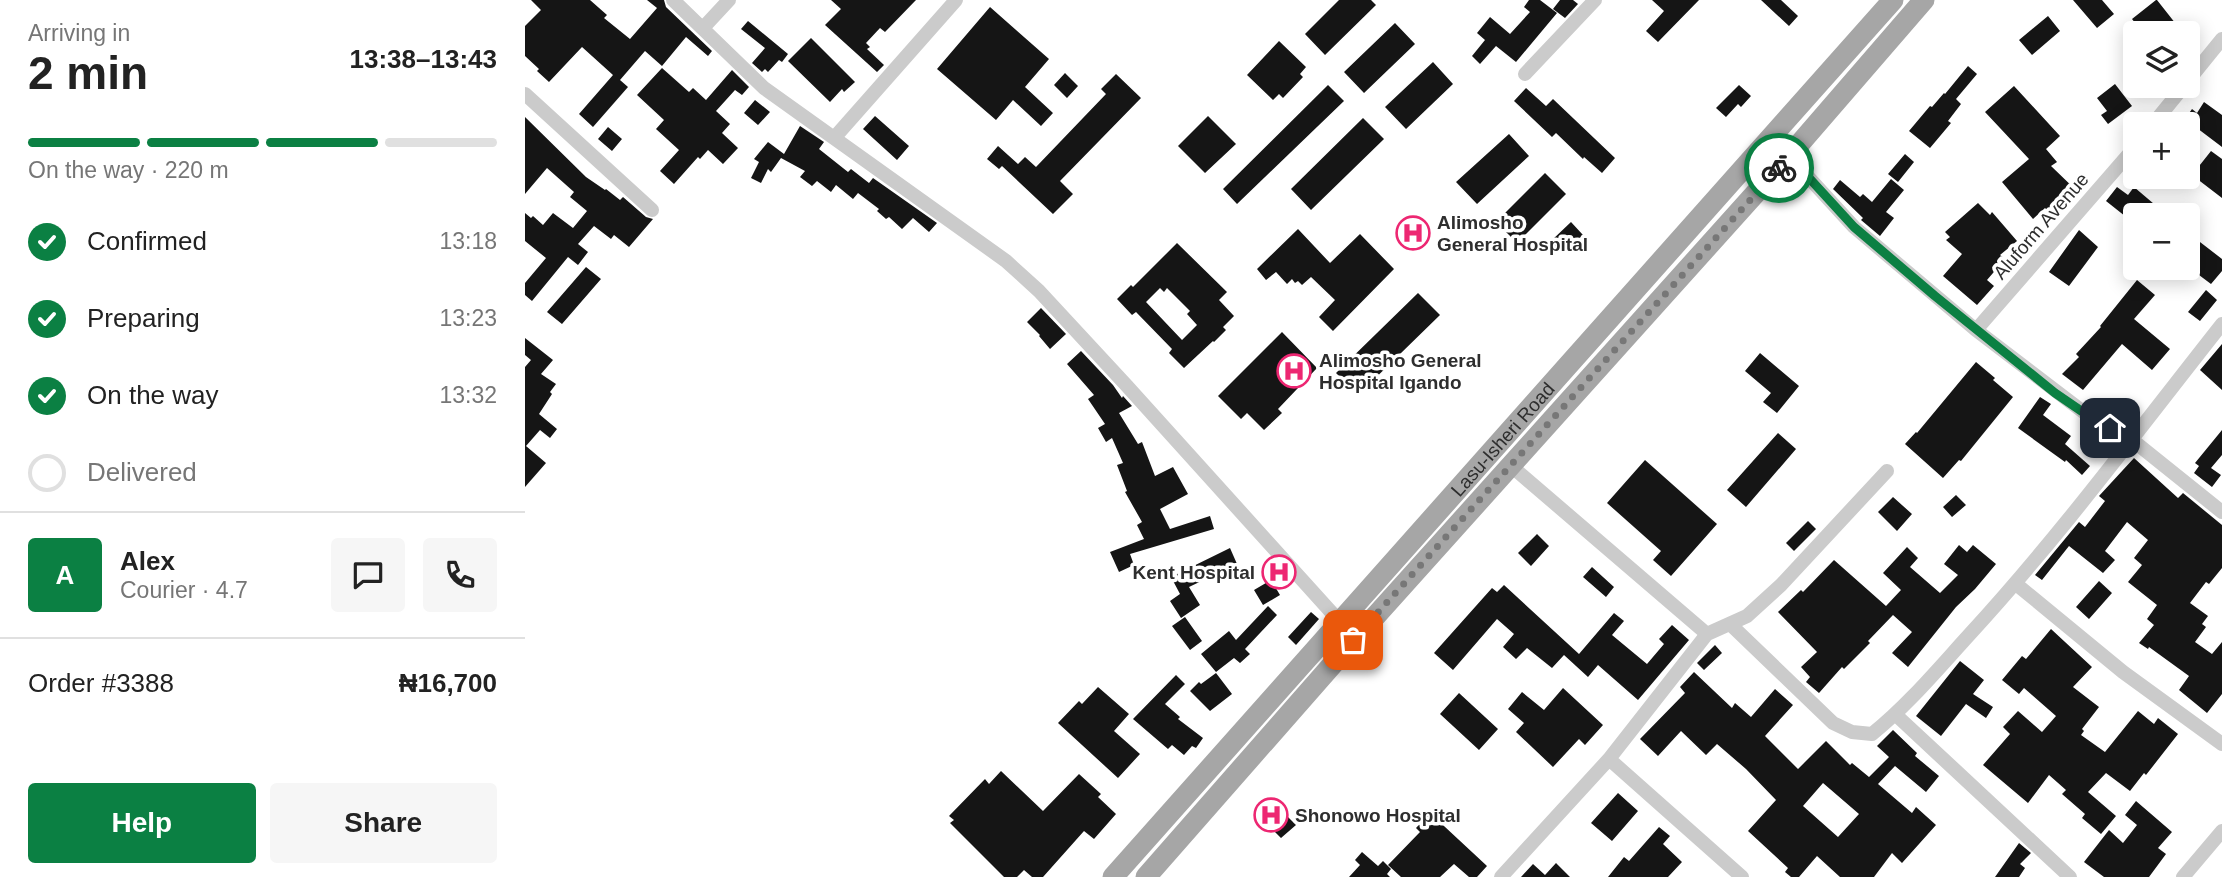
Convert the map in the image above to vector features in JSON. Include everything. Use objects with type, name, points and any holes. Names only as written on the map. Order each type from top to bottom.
[{"type":"main road","name":"Lasu-Isheri Road","points":[[1113,877],[1893,0]]},
{"type":"main road","name":"Lasu-Isheri Road","points":[[1146,877],[1353,640],[1789,156],[1924,0]]},
{"type":"street","points":[[673,0],[764,88],[1006,261],[1039,291],[1341,623]]},
{"type":"street","points":[[703,28],[729,0]]},
{"type":"street","points":[[835,137],[956,0]]},
{"type":"street","points":[[1525,74],[1595,0]]},
{"type":"street","points":[[2200,66],[2222,39]]},
{"type":"street","points":[[525,94],[652,210]]},
{"type":"street","points":[[2163,112],[2174,98]]},
{"type":"street","points":[[1789,156],[1854,227],[1976,330],[2055,393],[2090,417],[2131,439],[2222,512]]},
{"type":"street","name":"Aluform Avenue","points":[[1976,330],[2123,161]]},
{"type":"street","points":[[1730,624],[1833,723],[1851,732],[1872,734],[1896,715],[2016,584],[2222,324]]},
{"type":"street","points":[[1510,465],[1707,635]]},
{"type":"street","points":[[1501,877],[1609,759],[1707,635],[1747,616],[1781,585],[1887,471]]},
{"type":"street","points":[[2016,584],[2123,673],[2222,744]]},
{"type":"street","points":[[1896,715],[2070,877]]},
{"type":"street","points":[[1609,759],[1742,877]]},
{"type":"street","points":[[2183,877],[2222,831]]},
{"type":"building","points":[[531,0],[590,0],[607,15],[604,18],[630,39],[657,8],[647,0],[664,0],[666,7],[712,51],[708,56],[686,37],[662,66],[645,51],[620,80],[628,87],[593,127],[579,114],[613,75],[582,47],[549,82],[525,56],[525,26],[541,10]]},
{"type":"building","points":[[831,0],[916,0],[885,32],[880,28],[866,43],[870,47],[867,49],[884,65],[877,72],[825,25],[841,9]]},
{"type":"building","points":[[1339,0],[1371,0],[1376,5],[1325,55],[1305,34]]},
{"type":"building","points":[[1529,0],[1540,0],[1557,13],[1516,62],[1496,46],[1480,64],[1472,56],[1485,40],[1477,33],[1490,17],[1510,34],[1530,12],[1524,7]]},
{"type":"building","points":[[1560,0],[1573,0],[1578,4],[1565,18],[1553,9]]},
{"type":"building","points":[[1652,0],[1699,0],[1658,42],[1646,31],[1664,11]]},
{"type":"building","points":[[1761,0],[1781,0],[1798,16],[1789,26]]},
{"type":"building","points":[[2073,0],[2102,0],[2114,14],[2097,28]]},
{"type":"building","points":[[2157,0],[2174,21],[2134,21],[2132,19]]},
{"type":"building","points":[[990,7],[1049,59],[1025,87],[1053,113],[1041,126],[1013,100],[996,120],[937,69]]},
{"type":"building","points":[[2048,16],[2060,31],[2032,55],[2019,40]]},
{"type":"building","points":[[748,21],[788,54],[768,72],[765,69],[762,72],[752,63],[765,48],[741,29]]},
{"type":"building","points":[[1395,23],[1415,44],[1364,93],[1344,72]]},
{"type":"building","points":[[811,38],[855,82],[844,92],[842,89],[830,102],[788,61]]},
{"type":"building","points":[[1279,41],[1306,67],[1300,74],[1303,77],[1283,98],[1279,94],[1273,100],[1247,75]]},
{"type":"building","points":[[1433,62],[1453,84],[1406,129],[1385,107]]},
{"type":"building","points":[[1968,66],[1977,74],[1956,99],[1961,104],[1948,121],[1951,123],[1930,148],[1909,131]]},
{"type":"building","points":[[662,68],[689,92],[693,88],[706,100],[732,70],[749,87],[742,95],[735,90],[716,111],[730,124],[722,133],[738,148],[723,164],[708,150],[700,159],[698,157],[674,184],[660,171],[679,150],[656,129],[664,120],[637,95]]},
{"type":"building","points":[[1065,73],[1078,86],[1067,98],[1054,85]]},
{"type":"building","points":[[1116,74],[1141,98],[1060,181],[1073,194],[1053,214],[1002,166],[999,169],[987,159],[998,146],[1018,164],[1025,157],[1036,167],[1106,94],[1101,89]]},
{"type":"building","points":[[2115,84],[2123,98],[2132,106],[2108,124],[2101,115],[2107,111],[2097,98]]},
{"type":"building","points":[[1328,85],[1344,101],[1237,204],[1223,189]]},
{"type":"building","points":[[1739,85],[1751,96],[1741,107],[1738,104],[1726,117],[1716,108]]},
{"type":"building","points":[[2014,86],[2060,136],[2046,149],[2057,162],[2051,166],[2078,192],[2067,205],[2060,199],[2033,219],[2002,182],[2029,159],[1985,112]]},
{"type":"building","points":[[1526,88],[1546,106],[1553,99],[1615,158],[1602,173],[1556,133],[1552,137],[1514,101]]},
{"type":"building","points":[[755,100],[770,112],[758,125],[744,113]]},
{"type":"building","points":[[2204,102],[2222,115],[2222,147],[2200,130],[2200,112],[2198,112]]},
{"type":"building","points":[[875,116],[909,146],[897,160],[863,129]]},
{"type":"building","points":[[1208,116],[1236,144],[1205,173],[1178,146]]},
{"type":"building","points":[[525,117],[586,177],[620,200],[623,197],[646,217],[653,219],[629,247],[614,235],[611,239],[594,226],[578,244],[588,252],[578,265],[568,257],[532,301],[525,295],[525,283],[546,258],[525,241],[525,213],[543,225],[553,213],[573,228],[587,211],[570,197],[574,192],[547,168],[525,194]]},
{"type":"building","points":[[1363,118],[1384,139],[1311,210],[1291,189]]},
{"type":"building","points":[[800,126],[824,142],[819,149],[848,172],[851,169],[869,183],[873,178],[937,223],[929,232],[913,218],[902,229],[889,217],[886,219],[877,211],[879,209],[858,193],[853,199],[836,185],[831,192],[817,181],[812,186],[800,177],[805,171],[781,158],[771,172],[768,169],[761,183],[751,178],[759,162],[754,159],[768,142],[784,154]]},
{"type":"building","points":[[608,127],[622,139],[612,151],[598,139]]},
{"type":"building","points":[[1509,134],[1529,156],[1477,204],[1456,182]]},
{"type":"building","points":[[2211,151],[2222,159],[2222,198],[2200,181],[2200,165]]},
{"type":"building","points":[[1905,154],[1914,162],[1898,182],[1888,174]]},
{"type":"building","points":[[1545,173],[1566,194],[1517,243],[1496,222]]},
{"type":"building","points":[[1891,179],[1904,190],[1886,212],[1894,218],[1880,236],[1861,220],[1863,218],[1833,189],[1840,180],[1860,197],[1863,194],[1872,202]]},
{"type":"building","points":[[2117,187],[2128,195],[2132,189],[2136,189],[2153,203],[2123,203],[2123,214],[2106,201]]},
{"type":"building","points":[[1978,203],[1990,215],[1992,212],[2017,241],[2000,255],[2005,259],[1987,280],[1994,286],[1977,305],[1943,276],[1962,254],[1946,240],[1950,237],[1945,232]]},
{"type":"building","points":[[1571,222],[1583,235],[1563,254],[1551,241]]},
{"type":"building","points":[[1298,229],[1330,263],[1360,234],[1394,269],[1333,331],[1319,317],[1335,300],[1311,277],[1302,285],[1292,279],[1287,284],[1276,272],[1266,280],[1257,269]]},
{"type":"building","points":[[2079,230],[2098,247],[2069,286],[2049,272]]},
{"type":"building","points":[[2200,242],[2222,259],[2222,271],[2211,284],[2200,276]]},
{"type":"building","points":[[1177,243],[1227,292],[1219,300],[1234,316],[1223,327],[1226,330],[1184,368],[1169,353],[1172,349],[1136,312],[1132,315],[1117,299],[1131,285],[1133,287]],"holes":[[[1160,288],[1164,292],[1167,288],[1190,311],[1187,314],[1197,325],[1182,340],[1146,302]]]},
{"type":"building","points":[[586,267],[601,279],[562,324],[547,312]]},
{"type":"building","points":[[2137,280],[2155,295],[2134,319],[2170,349],[2152,370],[2122,344],[2083,390],[2062,374],[2079,357],[2076,354]]},
{"type":"building","points":[[2206,290],[2217,300],[2200,321],[2188,312]]},
{"type":"building","points":[[1418,293],[1440,315],[1358,395],[1336,373]]},
{"type":"building","points":[[1041,308],[1066,334],[1050,349],[1027,322]]},
{"type":"building","points":[[1282,332],[1317,368],[1278,409],[1282,413],[1264,430],[1247,413],[1241,419],[1218,396]]},
{"type":"building","points":[[525,338],[553,360],[541,374],[556,384],[539,414],[557,429],[550,438],[540,430],[526,446],[546,463],[525,487],[525,367],[531,360],[525,355]]},
{"type":"building","points":[[2222,344],[2222,390],[2200,370]]},
{"type":"building","points":[[1081,351],[1132,406],[1119,413],[1138,444],[1142,442],[1155,476],[1173,467],[1188,494],[1160,509],[1170,529],[1210,516],[1214,529],[1130,554],[1134,565],[1119,572],[1110,552],[1144,539],[1137,525],[1142,522],[1125,492],[1127,491],[1117,465],[1123,463],[1112,438],[1106,442],[1098,428],[1105,424],[1088,399],[1094,395],[1067,364]]},
{"type":"building","points":[[1760,353],[1799,386],[1777,413],[1763,402],[1771,393],[1745,371]]},
{"type":"building","points":[[1976,362],[2013,397],[1961,461],[1959,460],[1943,478],[1905,444]]},
{"type":"building","points":[[2040,397],[2051,404],[2043,415],[2071,436],[2065,444],[2090,466],[2082,475],[2066,460],[2065,462],[2018,428]]},
{"type":"building","points":[[2222,430],[2222,455],[2211,468],[2221,475],[2212,487],[2194,473],[2199,466],[2195,463]]},
{"type":"building","points":[[1778,433],[1796,449],[1746,507],[1727,490]]},
{"type":"building","points":[[2134,458],[2178,498],[2183,493],[2222,525],[2222,568],[2209,584],[2206,582],[2190,603],[2208,616],[2202,624],[2206,627],[2195,642],[2212,654],[2222,642],[2222,694],[2207,713],[2179,690],[2189,676],[2149,647],[2148,649],[2139,643],[2154,625],[2147,619],[2157,605],[2128,582],[2142,565],[2134,558],[2148,540],[2127,522],[2105,551],[2115,560],[2103,573],[2069,546],[2042,580],[2035,575],[2079,522],[2085,527],[2105,501],[2099,496]]},
{"type":"building","points":[[1645,460],[1717,524],[1671,576],[1653,560],[1661,551],[1607,503]]},
{"type":"building","points":[[1956,495],[1966,505],[1952,517],[1943,507]]},
{"type":"building","points":[[1893,497],[1912,514],[1897,531],[1878,512]]},
{"type":"building","points":[[1808,521],[1816,529],[1794,551],[1786,543]]},
{"type":"building","points":[[1537,534],[1549,546],[1531,566],[1518,553]]},
{"type":"building","points":[[1959,545],[1967,552],[1973,545],[1996,564],[1956,607],[1908,667],[1892,653],[1912,632],[1893,615],[1868,641],[1870,643],[1844,669],[1842,667],[1819,693],[1806,682],[1810,677],[1801,667],[1817,652],[1778,612],[1801,590],[1803,592],[1834,560],[1886,606],[1901,590],[1883,573],[1907,547],[1918,558],[1910,567],[1940,593],[1958,575],[1944,564]]},
{"type":"building","points":[[1230,548],[1237,564],[1189,587],[1200,605],[1181,618],[1170,601],[1180,594],[1171,577]]},
{"type":"building","points":[[1592,567],[1614,587],[1606,597],[1583,577]]},
{"type":"building","points":[[1271,580],[1280,595],[1263,605],[1254,590]]},
{"type":"building","points":[[2099,581],[2112,593],[2089,619],[2076,607]]},
{"type":"building","points":[[1504,585],[1579,654],[1614,613],[1624,621],[1612,635],[1647,664],[1664,644],[1659,639],[1672,625],[1689,640],[1638,700],[1598,665],[1588,677],[1564,655],[1552,668],[1527,648],[1516,659],[1503,647],[1514,634],[1497,619],[1453,670],[1434,653],[1492,588],[1497,592]]},
{"type":"building","points":[[1268,606],[1277,615],[1245,649],[1250,654],[1240,663],[1234,658],[1216,672],[1201,654],[1229,631],[1236,640]]},
{"type":"building","points":[[1311,612],[1319,619],[1296,645],[1288,637]]},
{"type":"building","points":[[1185,617],[1202,641],[1190,650],[1172,626]]},
{"type":"building","points":[[2051,629],[2092,667],[2073,687],[2099,707],[2082,729],[2084,731],[2081,735],[2105,752],[2138,711],[2154,724],[2158,718],[2178,734],[2130,791],[2106,773],[2088,792],[2116,816],[2101,834],[2082,818],[2085,814],[2062,794],[2066,790],[2049,775],[2028,803],[1983,765],[2010,734],[2003,727],[2018,711],[2042,732],[2056,716],[2024,688],[2019,694],[2002,680],[2022,656],[2026,659]]},
{"type":"building","points":[[1715,645],[1722,653],[1704,670],[1697,663]]},
{"type":"building","points":[[1960,661],[1984,680],[1973,694],[1993,707],[1986,718],[1966,704],[1941,736],[1916,716]]},
{"type":"building","points":[[1694,672],[1732,708],[1735,703],[1751,717],[1775,689],[1793,705],[1765,736],[1798,769],[1826,741],[1850,765],[1852,763],[1869,777],[1889,757],[1877,746],[1893,730],[1917,753],[1915,756],[1939,776],[1926,792],[1895,766],[1878,784],[1912,813],[1916,807],[1936,825],[1902,863],[1892,853],[1874,877],[1840,877],[1817,856],[1799,877],[1791,877],[1785,872],[1788,868],[1748,831],[1776,800],[1746,769],[1717,744],[1706,755],[1681,731],[1658,756],[1640,739],[1685,693],[1680,687]],"holes":[[[1823,783],[1859,814],[1838,837],[1803,806]]]},
{"type":"building","points":[[1216,673],[1232,694],[1210,711],[1190,691],[1199,682],[1201,684]]},
{"type":"building","points":[[1176,675],[1185,684],[1165,704],[1180,717],[1178,719],[1203,738],[1196,748],[1192,746],[1184,755],[1172,745],[1168,749],[1133,719]]},
{"type":"building","points":[[1098,687],[1129,714],[1114,731],[1140,754],[1118,778],[1058,723],[1079,701],[1082,704]]},
{"type":"building","points":[[1563,688],[1603,725],[1585,745],[1579,739],[1553,767],[1516,732],[1524,723],[1508,709],[1522,692],[1544,710]]},
{"type":"building","points":[[1459,693],[1498,729],[1479,750],[1440,714]]},
{"type":"building","points":[[1001,771],[1043,811],[1079,774],[1101,794],[1098,797],[1116,814],[1094,839],[1084,831],[1043,877],[1032,877],[1024,870],[1017,877],[1004,877],[950,823],[954,820],[949,816],[985,779],[989,784]]},
{"type":"building","points":[[1618,793],[1638,811],[1612,841],[1591,823]]},
{"type":"building","points":[[2136,801],[2172,832],[2158,848],[2166,854],[2149,877],[2104,877],[2084,862],[2109,830],[2123,843],[2137,825],[2125,815]]},
{"type":"building","points":[[1430,813],[1487,866],[1477,877],[1469,877],[1454,864],[1440,877],[1401,877],[1388,865],[1420,832],[1416,828]]},
{"type":"building","points":[[1286,815],[1296,825],[1281,838],[1271,828]]},
{"type":"building","points":[[1659,827],[1670,836],[1663,844],[1682,862],[1668,877],[1608,877],[1624,857],[1629,861]]},
{"type":"building","points":[[2019,843],[2031,853],[2020,864],[2025,868],[2019,877],[1995,877]]},
{"type":"building","points":[[1362,852],[1378,866],[1383,861],[1391,869],[1387,874],[1390,877],[1349,877],[1360,865],[1355,860]]},
{"type":"building","points":[[1556,863],[1570,877],[1521,877],[1533,864],[1545,875]]},
{"type":"way so far","points":[[1353,640],[1779,168]]},
{"type":"place","name":"Alimosho General Hospital","points":[[1413,233]]},
{"type":"place","name":"Alimosho General Hospital Igando","points":[[1294,371]]},
{"type":"place","name":"Kent Hospital","points":[[1279,572]]},
{"type":"place","name":"Shonowo Hospital","points":[[1271,815]]},
{"type":"route","points":[[1779,168],[1789,156],[1854,227],[1935,296],[2055,393],[2110,428]]}]
